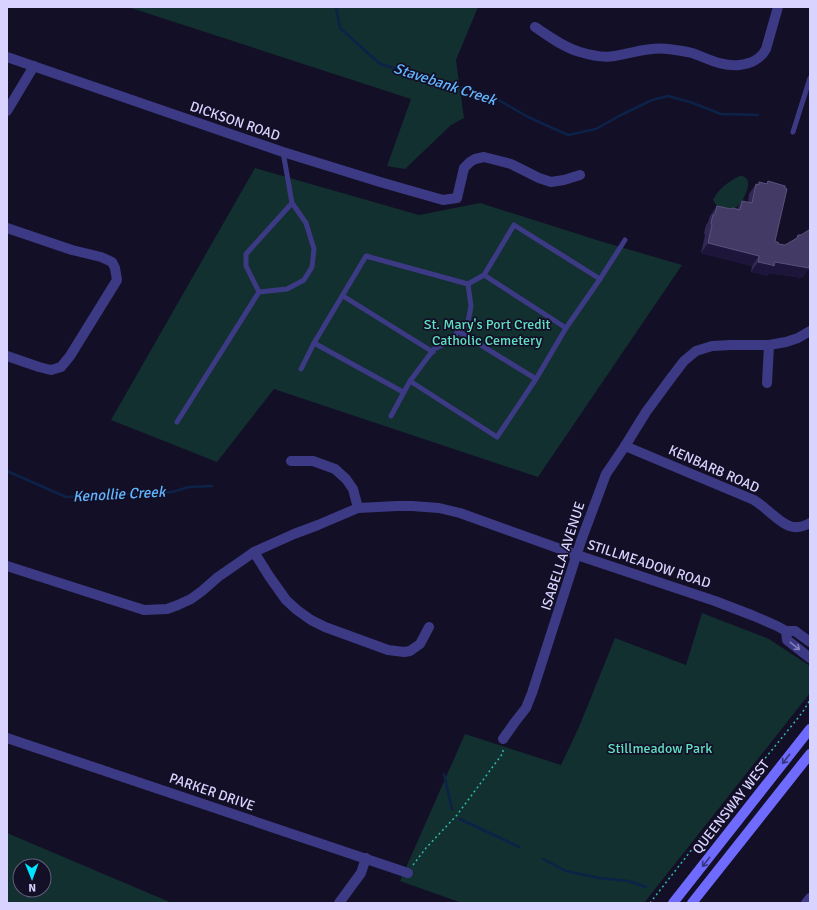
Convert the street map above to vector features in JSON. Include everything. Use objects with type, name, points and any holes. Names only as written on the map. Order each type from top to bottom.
[{"type":"main road","name":"QUEENSWAY WEST","points":[[673,903],[810,729]]},
{"type":"main road","name":"QUEENSWAY WEST","points":[[692,903],[810,754]]},
{"type":"street","points":[[535,26],[571,49],[592,55],[612,56],[642,50],[666,49],[691,53],[725,65],[737,66],[752,62],[764,53],[778,7]]},
{"type":"street","name":"DICKSON ROAD","points":[[7,57],[283,152],[443,200],[457,198],[464,168],[475,159],[484,157],[511,164],[539,178],[551,182],[580,175]]},
{"type":"street","points":[[7,110],[34,66]]},
{"type":"street","points":[[7,228],[72,250],[101,257],[112,262],[115,268],[117,280],[70,356],[61,367],[50,370],[7,356]]},
{"type":"street","name":"ISABELLA AVENUE","points":[[503,739],[526,708],[532,693],[581,541],[606,474],[646,412],[671,378],[684,361],[696,351],[712,346],[769,345],[798,338],[810,331]]},
{"type":"street","points":[[767,383],[769,345]]},
{"type":"street","name":"KENBARB ROAD","points":[[625,446],[754,500],[785,524],[794,527],[804,527],[810,523]]},
{"type":"street","points":[[291,461],[313,461],[335,469],[346,479],[353,489],[358,508]]},
{"type":"street","name":"STILLMEADOW ROAD","points":[[7,566],[144,610],[167,609],[191,599],[218,577],[254,552],[358,508],[397,506],[439,508],[460,513],[577,555],[714,601],[754,616],[786,631],[795,631],[810,642]]},
{"type":"street","points":[[254,552],[268,576],[286,600],[311,620],[325,627],[388,650],[404,652],[410,651],[420,644],[429,627]]},
{"type":"street","points":[[786,631],[787,640],[810,658]]},
{"type":"street","name":"PARKER DRIVE","points":[[7,738],[408,873]]},
{"type":"street","points":[[338,903],[361,873],[366,858]]},
{"type":"street","points":[[806,903],[810,898]]},
{"type":"lane","points":[[793,132],[810,78]]},
{"type":"lane","points":[[258,292],[287,289],[304,280],[312,267],[314,249],[306,223],[292,204],[283,152]]},
{"type":"lane","points":[[258,292],[246,266],[246,254],[292,204]]},
{"type":"lane","points":[[301,369],[314,343],[366,256],[468,284],[484,275],[514,225],[600,279]]},
{"type":"lane","points":[[410,381],[497,437],[536,379],[566,328],[625,240]]},
{"type":"lane","points":[[484,275],[566,328]]},
{"type":"lane","points":[[390,416],[410,381],[434,348],[451,341],[458,331],[468,322],[472,306],[468,284]]},
{"type":"lane","points":[[177,422],[258,292]]},
{"type":"lane","points":[[342,296],[432,352]]},
{"type":"lane","points":[[458,331],[536,379]]},
{"type":"lane","points":[[314,343],[403,392]]},
{"type":"path","points":[[650,903],[802,713],[810,700]]},
{"type":"path","points":[[408,873],[426,848],[457,815],[503,753],[503,739]]},
{"type":"green space","points":[[128,7],[478,7],[456,60],[464,118],[451,125],[405,169],[387,166],[411,99]]},
{"type":"green space","name":"St. Mary's Port Credit Catholic Cemetery","points":[[255,168],[419,215],[480,203],[682,265],[538,477],[274,389],[217,462],[111,420]]},
{"type":"green space","points":[[740,176],[744,176],[748,180],[747,191],[742,202],[732,210],[718,208],[713,200],[715,196],[724,186]]},
{"type":"green space","name":"Stillmeadow Park","points":[[702,613],[769,639],[810,666],[810,693],[644,903],[462,903],[400,881],[465,734],[561,765],[579,727],[615,638],[686,665]]},
{"type":"green space","points":[[7,833],[172,903],[7,903]]},
{"type":"building","points":[[768,181],[785,186],[787,189],[775,241],[779,243],[778,244],[785,245],[797,238],[798,235],[801,235],[809,230],[809,268],[775,262],[774,266],[758,262],[759,256],[708,243],[712,225],[711,223],[717,206],[740,210],[742,201],[752,203],[756,184],[759,185],[759,182],[767,184]]},
{"type":"waterway","name":"Stavebank Creek","points":[[336,7],[340,28],[380,64],[490,95],[528,117],[568,135],[596,129],[652,100],[668,96],[690,102],[721,114],[758,115]]},
{"type":"waterway","name":"Kenollie Creek","points":[[7,471],[66,497],[172,492],[189,487],[212,486]]},
{"type":"waterway","name":"Kenollie Creek","points":[[444,774],[452,809]]},
{"type":"waterway","name":"Kenollie Creek","points":[[460,819],[519,847]]},
{"type":"waterway","name":"Kenollie Creek","points":[[543,859],[566,871],[599,878],[628,881],[646,887]]}]
